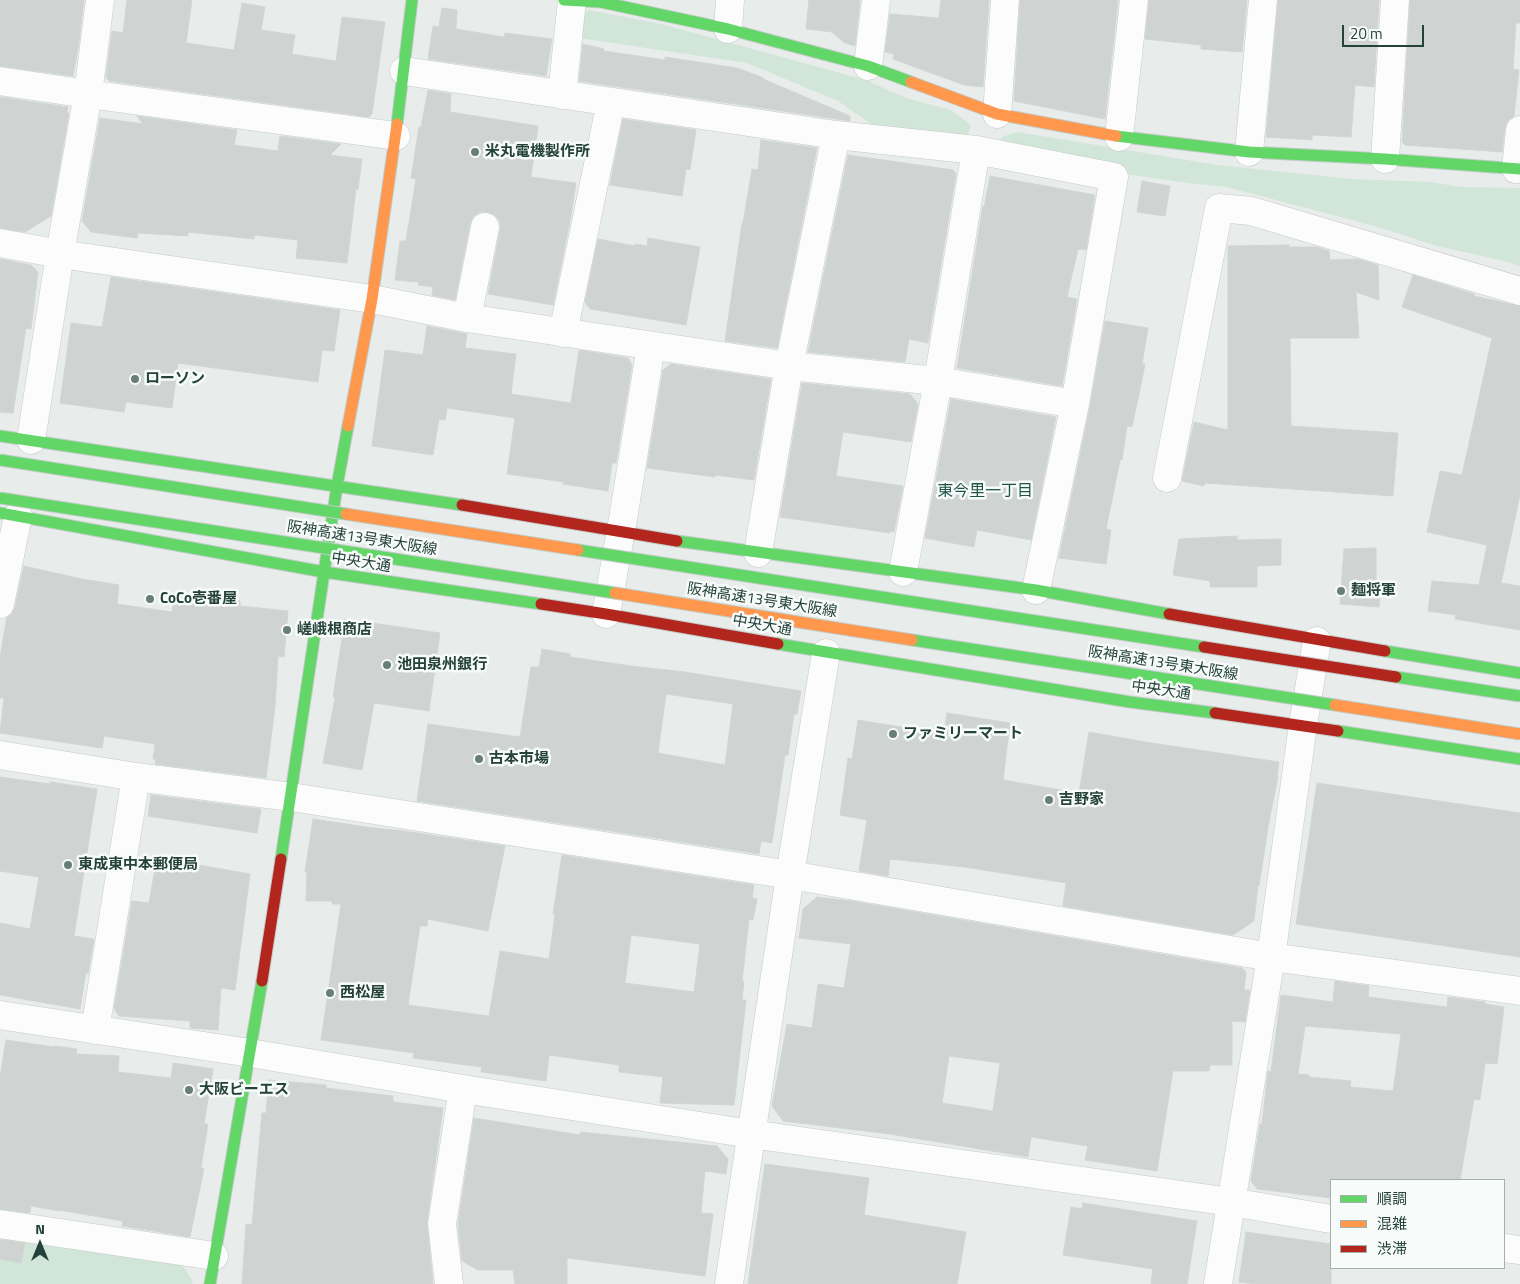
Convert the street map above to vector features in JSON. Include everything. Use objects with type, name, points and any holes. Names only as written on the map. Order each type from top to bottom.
[{"type":"main road","points":[[210,1284],[250,1053],[291,797],[337,486],[372,299],[396,136],[412,0]]},
{"type":"main road","points":[[575,0],[601,2],[728,29],[868,66],[997,114],[1119,136],[1249,152],[1385,158],[1518,169]]},
{"type":"main road","points":[[0,436],[337,486],[758,553],[1036,590],[1317,640],[1520,673]]},
{"type":"main road","name":"阪神高速13号東大阪線","points":[[0,460],[1520,696]]},
{"type":"main road","name":"阪神高速13号東大阪線","points":[[6,509],[1520,734]]},
{"type":"main road","name":"中央大通","points":[[6,509],[324,572],[606,614],[826,653],[1130,702],[1303,725],[1520,759]]},
{"type":"street","points":[[31,440],[60,254],[88,94],[100,0]]},
{"type":"street","points":[[562,95],[575,0]]},
{"type":"street","points":[[728,29],[730,0]]},
{"type":"street","points":[[868,66],[876,0]]},
{"type":"street","points":[[997,114],[1005,0]]},
{"type":"street","points":[[1119,136],[1134,0]]},
{"type":"street","points":[[1249,152],[1262,0]]},
{"type":"street","points":[[1385,158],[1395,0]]},
{"type":"street","points":[[404,72],[836,135],[976,150],[1114,177],[1075,404],[1036,590]]},
{"type":"street","points":[[0,81],[396,136]]},
{"type":"street","points":[[563,333],[611,102]]},
{"type":"street","points":[[1518,169],[1520,130]]},
{"type":"street","points":[[758,553],[789,366],[836,135]]},
{"type":"street","points":[[903,572],[938,381],[976,150]]},
{"type":"street","points":[[1167,478],[1219,208],[1252,211],[1520,291]]},
{"type":"street","points":[[467,318],[485,227]]},
{"type":"street","points":[[0,243],[60,254],[372,299],[467,318],[563,333],[789,366],[938,381],[1075,404]]},
{"type":"street","points":[[606,614],[651,346]]},
{"type":"street","points":[[0,604],[6,509]]},
{"type":"street","points":[[1218,1284],[1271,957],[1303,725],[1317,640]]},
{"type":"street","points":[[729,1284],[790,875],[826,653]]},
{"type":"street","points":[[0,755],[136,777],[291,797],[790,875],[1271,957],[1520,991]]},
{"type":"street","points":[[95,1030],[136,777]]},
{"type":"street","points":[[0,1015],[250,1053],[463,1089],[751,1134],[1231,1202],[1330,1219]]},
{"type":"street","points":[[449,1284],[442,1224],[463,1089]]},
{"type":"street","points":[[0,1224],[214,1256]]},
{"type":"street","points":[[1505,1248],[1520,1250]]},
{"type":"green space","points":[[589,10],[661,24],[866,80],[906,98],[951,110],[971,125],[967,139],[874,126],[838,101],[747,63],[579,38],[577,20]]},
{"type":"green space","points":[[1018,132],[1217,165],[1352,179],[1430,182],[1462,187],[1520,188],[1520,266],[1437,246],[1378,227],[1227,187],[1099,170],[992,146],[1004,136]]},
{"type":"green space","points":[[0,1238],[179,1261],[193,1281],[192,1284],[0,1284]]},
{"type":"building","points":[[0,0],[84,0],[73,76],[0,66]]},
{"type":"building","points":[[127,0],[192,0],[186,43],[234,50],[242,3],[265,7],[261,30],[295,35],[292,54],[336,61],[342,17],[385,22],[372,114],[369,117],[109,81],[106,77],[112,31],[123,33]]},
{"type":"building","points":[[809,0],[860,0],[855,46],[845,43],[832,32],[806,29]]},
{"type":"building","points":[[941,0],[989,0],[983,87],[964,85],[893,59],[894,54],[885,52],[890,14],[939,18]]},
{"type":"building","points":[[1020,0],[1118,0],[1105,119],[1014,101]]},
{"type":"building","points":[[1149,0],[1247,0],[1242,52],[1201,49],[1201,45],[1145,39]]},
{"type":"building","points":[[1278,0],[1379,0],[1374,87],[1355,85],[1351,137],[1312,135],[1312,140],[1266,137]]},
{"type":"building","points":[[1410,0],[1520,0],[1520,23],[1516,23],[1513,69],[1519,70],[1514,116],[1508,120],[1505,128],[1502,152],[1405,145],[1402,142]]},
{"type":"building","points":[[442,8],[457,10],[456,29],[504,37],[505,33],[552,39],[546,76],[428,59],[433,26],[439,27]]},
{"type":"building","points":[[583,44],[604,49],[604,51],[665,60],[665,57],[737,68],[850,116],[850,121],[579,81]]},
{"type":"building","points":[[428,90],[451,94],[450,112],[538,126],[531,177],[576,183],[553,305],[488,294],[500,222],[496,216],[488,212],[480,212],[473,217],[470,224],[455,300],[432,295],[433,287],[418,285],[419,282],[395,280],[400,241],[406,241],[416,179],[411,178],[419,127],[421,127]]},
{"type":"building","points":[[0,97],[68,107],[67,113],[69,113],[51,216],[25,232],[0,228]]},
{"type":"building","points":[[137,116],[237,130],[234,145],[278,151],[280,136],[341,144],[330,155],[362,159],[358,189],[356,189],[347,263],[296,258],[298,240],[254,235],[254,239],[188,232],[188,236],[138,233],[137,238],[91,232],[82,221],[100,118],[143,124]]},
{"type":"building","points":[[623,119],[696,130],[690,170],[686,169],[682,196],[610,185]]},
{"type":"building","points":[[761,140],[817,148],[777,348],[725,341],[742,223],[752,169],[758,170]]},
{"type":"building","points":[[848,155],[953,170],[956,174],[928,343],[909,339],[905,362],[808,352]]},
{"type":"building","points":[[990,176],[1095,195],[1086,250],[1078,249],[1067,297],[1077,299],[1062,386],[957,368],[983,206],[984,208]]},
{"type":"building","points":[[1142,181],[1170,186],[1165,216],[1137,212]]},
{"type":"building","points":[[648,238],[700,247],[686,325],[590,309],[585,302],[598,239],[635,246],[636,244],[647,246]]},
{"type":"building","points":[[1289,245],[1289,247],[1317,247],[1329,251],[1330,260],[1358,259],[1378,265],[1379,300],[1356,292],[1359,338],[1290,338],[1291,426],[1398,433],[1393,496],[1205,483],[1204,486],[1182,481],[1194,422],[1228,430],[1228,246]]},
{"type":"building","points":[[0,259],[31,265],[38,272],[31,329],[26,328],[13,413],[0,412]]},
{"type":"building","points":[[1413,275],[1474,294],[1474,296],[1520,306],[1520,495],[1501,583],[1520,586],[1520,630],[1455,619],[1456,615],[1428,611],[1432,581],[1479,585],[1487,545],[1427,532],[1440,471],[1462,475],[1492,338],[1402,307]]},
{"type":"building","points":[[111,277],[340,310],[334,351],[322,350],[318,382],[178,363],[172,408],[126,402],[124,412],[60,403],[71,323],[102,327]]},
{"type":"building","points":[[1105,321],[1148,328],[1142,364],[1145,364],[1139,394],[1132,427],[1127,426],[1122,460],[1120,460],[1106,529],[1111,530],[1106,564],[1059,558],[1090,407]]},
{"type":"building","points":[[427,326],[467,334],[465,348],[516,354],[511,394],[571,403],[579,350],[628,358],[632,365],[616,463],[612,463],[608,491],[563,484],[564,482],[507,474],[515,418],[447,408],[445,420],[439,419],[433,455],[372,446],[385,350],[423,355]]},
{"type":"building","points":[[671,364],[771,379],[754,480],[647,468],[663,370]]},
{"type":"building","points":[[802,383],[910,394],[918,404],[911,442],[843,432],[836,476],[903,486],[894,532],[890,531],[890,533],[780,517]]},
{"type":"building","points":[[951,399],[1056,417],[1031,540],[977,530],[974,547],[925,538]]},
{"type":"building","points":[[1237,536],[1237,540],[1281,539],[1281,565],[1257,566],[1257,587],[1210,587],[1210,581],[1173,575],[1179,539]]},
{"type":"building","points":[[1376,548],[1376,583],[1381,584],[1379,607],[1340,604],[1344,549]]},
{"type":"building","points":[[24,566],[119,585],[117,604],[172,612],[174,593],[240,601],[240,606],[288,611],[284,657],[278,656],[275,707],[266,778],[155,764],[156,759],[153,759],[155,744],[104,736],[102,748],[0,733],[4,698],[0,698],[0,657],[7,617],[12,614],[15,607]]},
{"type":"building","name":"池田泉州銀行","points":[[345,619],[440,633],[429,711],[374,703],[362,770],[323,763],[335,698],[333,697]]},
{"type":"building","points":[[542,649],[570,654],[570,657],[685,672],[801,691],[797,714],[794,714],[788,755],[785,755],[772,843],[761,841],[759,854],[417,801],[428,724],[520,737],[531,667],[539,667]],"holes":[[[666,694],[733,704],[725,765],[658,753]]]},
{"type":"building","points":[[947,713],[1010,723],[1003,780],[1079,793],[1089,732],[1279,762],[1258,885],[1254,921],[1233,935],[1063,906],[1066,883],[964,867],[890,859],[888,876],[859,871],[867,820],[840,815],[848,758],[852,759],[858,720],[944,734]]},
{"type":"building","points":[[0,777],[97,789],[74,936],[94,939],[80,1009],[0,995],[0,923],[30,929],[39,877],[0,871]]},
{"type":"building","points":[[1317,783],[1520,813],[1520,957],[1296,924]]},
{"type":"building","points":[[151,795],[261,809],[257,833],[148,816]]},
{"type":"building","points":[[313,819],[505,846],[488,931],[428,919],[427,926],[420,926],[408,1005],[489,1016],[500,951],[549,959],[555,914],[553,914],[562,855],[754,885],[752,898],[757,899],[753,920],[749,919],[742,981],[744,981],[742,1000],[746,1000],[734,1105],[660,1103],[663,1077],[619,1072],[619,1065],[549,1055],[546,1081],[481,1072],[482,1067],[413,1058],[414,1053],[321,1040],[341,904],[332,904],[332,901],[306,901],[307,872],[305,872]],"holes":[[[631,935],[700,944],[694,992],[625,983]]]},
{"type":"building","points":[[156,863],[192,869],[193,864],[250,874],[235,990],[221,988],[218,1030],[190,1028],[190,1021],[119,1016],[114,1009],[132,901],[149,903]]},
{"type":"building","points":[[817,897],[851,901],[1242,968],[1246,972],[1244,990],[1250,990],[1245,1022],[1232,1021],[1232,1065],[1210,1065],[1209,1071],[1173,1071],[1157,1171],[1085,1160],[1088,1146],[1031,1137],[1028,1157],[890,1134],[783,1121],[772,1106],[787,1024],[812,1028],[818,984],[844,988],[851,944],[799,938],[803,909]],"holes":[[[949,1056],[1000,1063],[993,1111],[942,1103]]]},
{"type":"building","points":[[1335,981],[1369,986],[1368,997],[1447,1007],[1448,997],[1485,1002],[1485,1004],[1504,1007],[1497,1064],[1485,1063],[1480,1100],[1474,1099],[1460,1179],[1330,1179],[1330,1198],[1257,1189],[1251,1181],[1260,1124],[1262,1124],[1268,1071],[1271,1072],[1281,995],[1333,1002]],"holes":[[[1305,1026],[1401,1034],[1393,1091],[1350,1087],[1351,1081],[1309,1077],[1309,1075],[1298,1074]]]},
{"type":"building","points":[[6,1040],[77,1049],[76,1054],[119,1056],[118,1072],[171,1078],[173,1063],[213,1069],[204,1124],[208,1124],[201,1168],[204,1168],[190,1237],[122,1226],[123,1221],[59,1210],[31,1206],[30,1213],[0,1209],[0,1077]]},
{"type":"building","points":[[269,1080],[326,1085],[326,1088],[393,1096],[393,1102],[443,1108],[427,1222],[433,1284],[242,1284],[246,1224],[252,1225],[262,1113],[266,1113]]},
{"type":"building","points":[[474,1118],[580,1135],[580,1132],[717,1146],[728,1159],[726,1174],[705,1171],[701,1213],[713,1214],[705,1276],[567,1258],[567,1284],[515,1284],[513,1270],[478,1270],[462,1261],[458,1224]]},
{"type":"building","points":[[765,1164],[869,1178],[864,1215],[966,1232],[957,1284],[748,1284]]},
{"type":"building","points":[[1083,1203],[1197,1221],[1187,1284],[1151,1284],[1153,1269],[1063,1255],[1071,1207],[1082,1209]]},
{"type":"building","points":[[1246,1232],[1330,1244],[1331,1284],[1256,1284],[1239,1282]]},
{"type":"building","points":[[0,1240],[25,1243],[21,1263],[0,1259]]},
{"type":"traffic: fast","points":[[397,124],[412,0]]},
{"type":"traffic: fast","points":[[564,0],[601,2],[728,29],[868,66],[911,82]]},
{"type":"traffic: fast","points":[[1116,136],[1249,152],[1385,159],[1520,169]]},
{"type":"traffic: fast","points":[[281,859],[337,486],[348,426]]},
{"type":"traffic: fast","points":[[0,436],[462,505]]},
{"type":"traffic: fast","points":[[0,460],[346,514]]},
{"type":"traffic: fast","points":[[0,498],[615,593]]},
{"type":"traffic: fast","points":[[0,513],[324,572],[541,604]]},
{"type":"traffic: fast","points":[[677,541],[1036,590],[1169,614]]},
{"type":"traffic: fast","points":[[578,550],[1204,647]]},
{"type":"traffic: fast","points":[[912,640],[1335,705]]},
{"type":"traffic: fast","points":[[778,644],[1130,702],[1215,713]]},
{"type":"traffic: fast","points":[[1385,651],[1520,673]]},
{"type":"traffic: fast","points":[[1396,677],[1520,696]]},
{"type":"traffic: fast","points":[[1338,731],[1520,759]]},
{"type":"traffic: fast","points":[[210,1284],[262,981]]},
{"type":"traffic: slow","points":[[911,82],[997,114],[1116,136]]},
{"type":"traffic: slow","points":[[348,426],[372,299],[397,124]]},
{"type":"traffic: slow","points":[[346,514],[578,550]]},
{"type":"traffic: slow","points":[[615,593],[912,640]]},
{"type":"traffic: slow","points":[[1335,705],[1520,734]]},
{"type":"traffic: jam","points":[[462,505],[677,541]]},
{"type":"traffic: jam","points":[[541,604],[778,644]]},
{"type":"traffic: jam","points":[[1169,614],[1385,651]]},
{"type":"traffic: jam","points":[[1204,647],[1396,677]]},
{"type":"traffic: jam","points":[[1215,713],[1338,731]]},
{"type":"traffic: jam","points":[[262,981],[281,859]]},
{"type":"place","name":"米丸電機製作所","points":[[475,152]]},
{"type":"place","name":"ローソン","points":[[135,379]]},
{"type":"place","name":"麺将軍","points":[[1341,591]]},
{"type":"place","name":"CoCo壱番屋","points":[[150,599]]},
{"type":"place","name":"嵯峨根商店","points":[[287,630]]},
{"type":"place","name":"池田泉州銀行","points":[[387,665]]},
{"type":"place","name":"ファミリーマート","points":[[893,734]]},
{"type":"place","name":"古本市場","points":[[479,759]]},
{"type":"place","name":"吉野家","points":[[1049,800]]},
{"type":"place","name":"東成東中本郵便局","points":[[68,865]]},
{"type":"place","name":"西松屋","points":[[330,993]]},
{"type":"place","name":"大阪ビーエス","points":[[189,1090]]},
{"type":"district","name":"東今里一丁目","points":[[985,492]]}]
